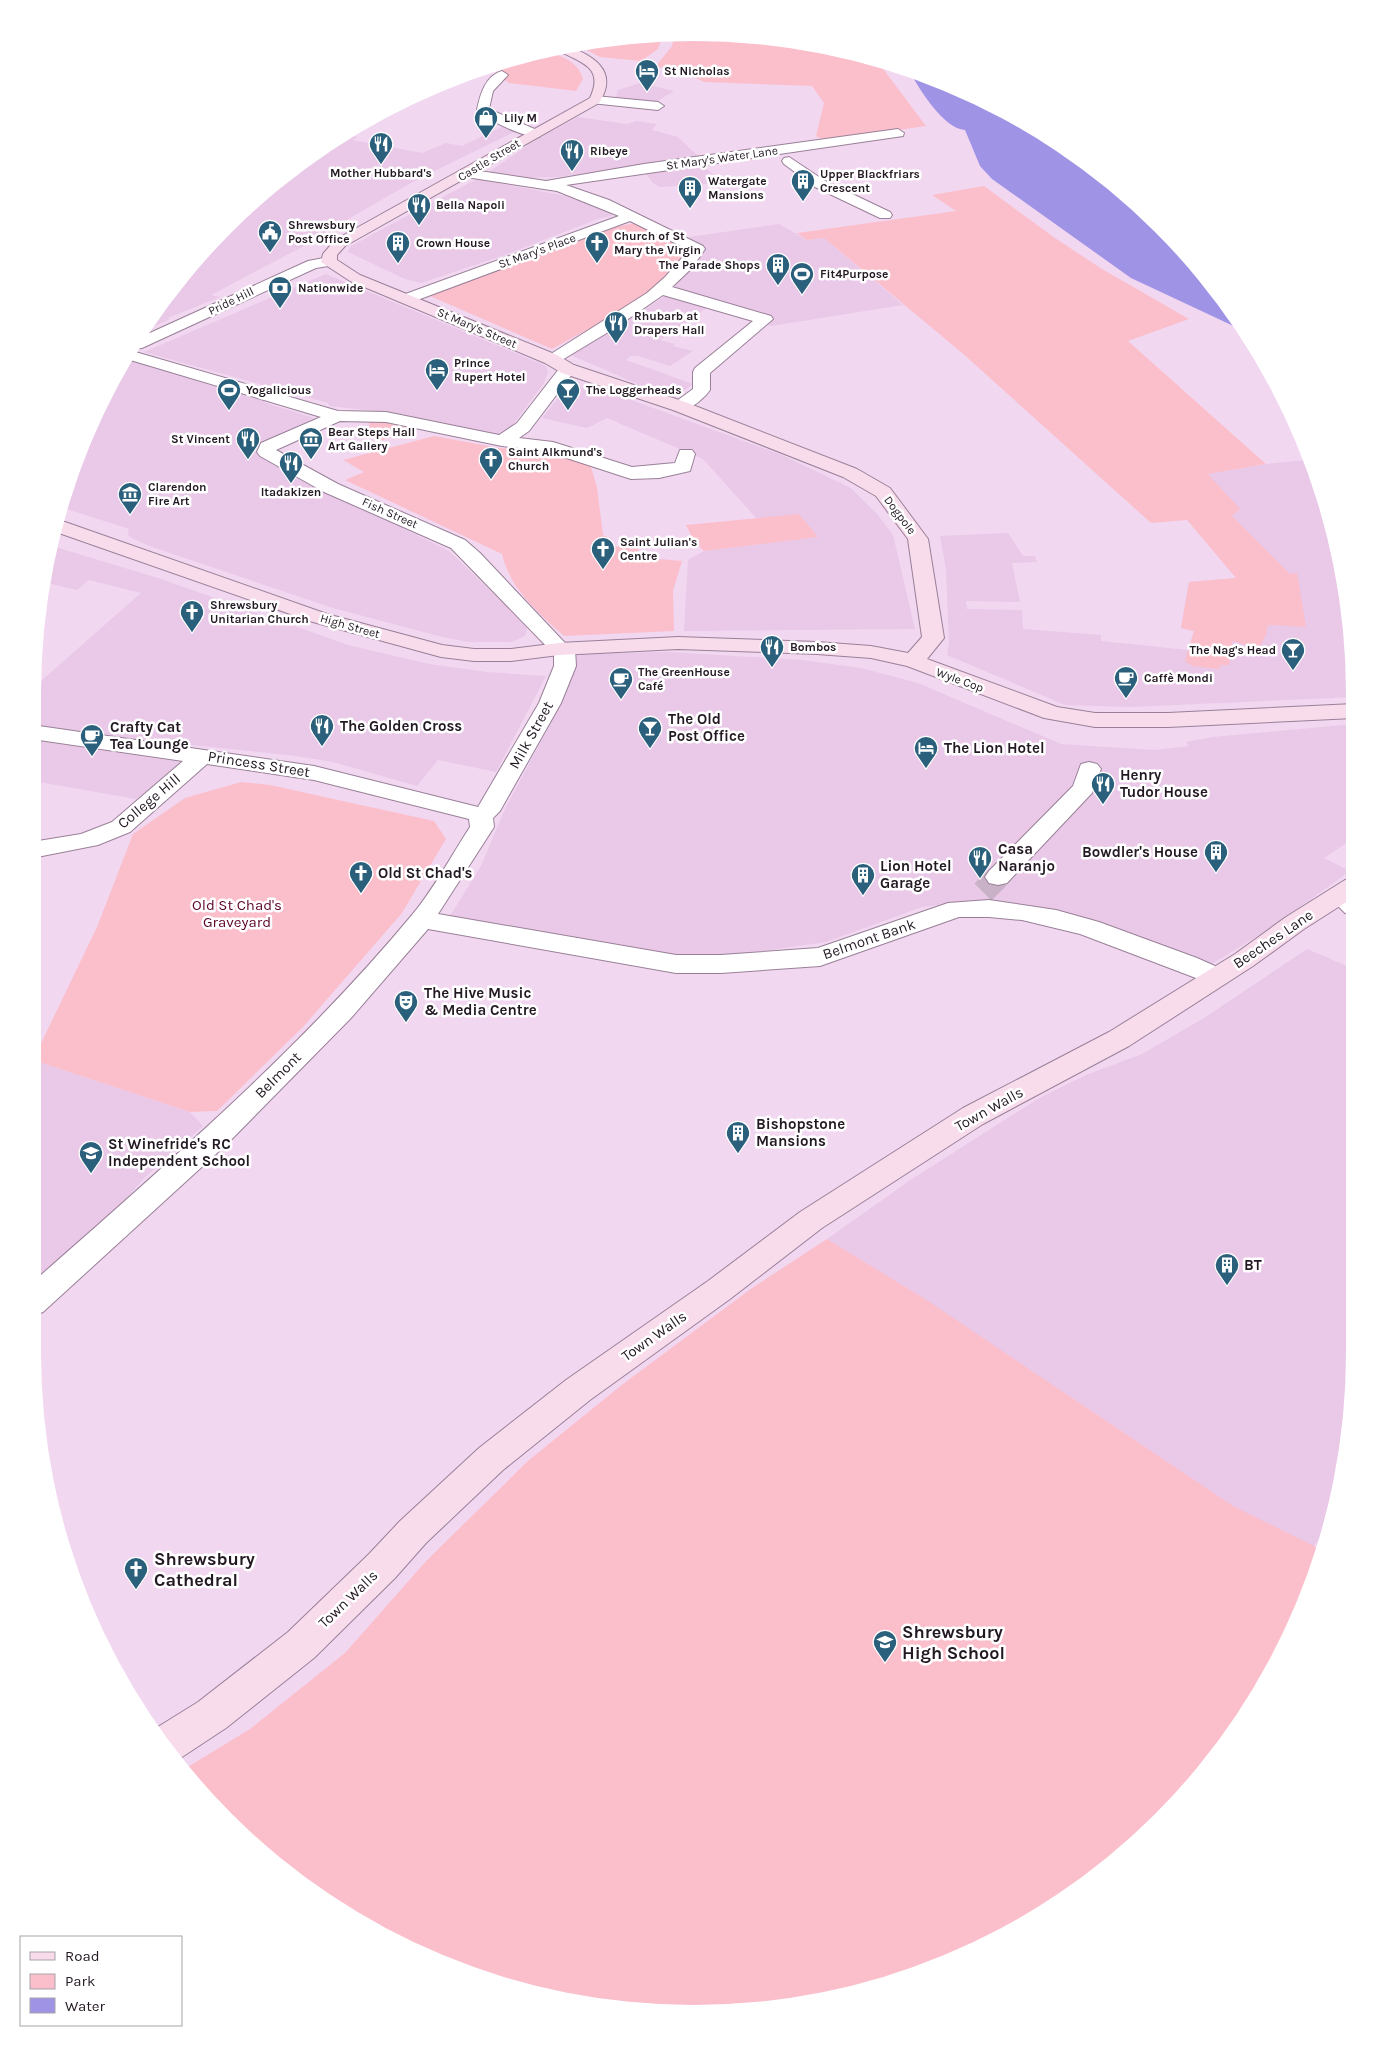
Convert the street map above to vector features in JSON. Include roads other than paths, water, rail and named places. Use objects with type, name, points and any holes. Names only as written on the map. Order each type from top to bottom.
[{"type":"street","points":[[573,53],[587,59],[598,69],[602,82],[601,90],[595,100],[658,106]]},
{"type":"street","points":[[502,75],[487,90],[483,110],[534,134]]},
{"type":"street","name":"Castle Street","points":[[329,262],[330,254],[340,243],[595,100]]},
{"type":"street","name":"St Mary's Water Lane","points":[[547,184],[644,168],[898,133]]},
{"type":"street","points":[[755,154],[813,164]]},
{"type":"street","points":[[789,161],[820,184],[885,215]]},
{"type":"street","points":[[466,173],[547,184],[572,191],[604,203],[698,249],[694,257],[661,289],[551,360]]},
{"type":"street","name":"St Mary's Place","points":[[406,300],[631,216]]},
{"type":"street","name":"St Mary's Street","points":[[329,262],[355,278],[551,360],[568,369],[679,406],[733,429]]},
{"type":"street","name":"Pride Hill","points":[[145,341],[313,264],[329,262]]},
{"type":"street","points":[[661,289],[765,319],[701,372],[705,384],[703,390],[679,406]]},
{"type":"street","points":[[135,357],[337,416],[386,417],[502,441],[547,446],[631,473],[659,472],[682,467],[686,454]]},
{"type":"street","points":[[502,441],[522,427],[568,369]]},
{"type":"street","name":"Fish Street","points":[[337,416],[278,441],[267,447],[266,452],[331,488],[458,544],[473,557],[561,649]]},
{"type":"street","name":"Dogpole","points":[[733,429],[850,473],[883,492],[898,509],[918,539],[933,638],[913,662]]},
{"type":"street","name":"High Street","points":[[62,528],[250,595],[374,634],[441,651],[474,655],[511,655],[561,649]]},
{"type":"street","name":"Wyle Cop","points":[[561,649],[678,643],[797,647],[872,652],[913,662],[1052,713],[1095,720],[1168,720],[1286,712],[1346,711]]},
{"type":"street","name":"Milk Street","points":[[481,815],[488,811],[550,703],[565,666],[561,649]]},
{"type":"street","name":"Princess Street","points":[[41,733],[314,773],[481,815]]},
{"type":"street","name":"College Hill","points":[[41,849],[106,836],[121,827],[203,756]]},
{"type":"street","points":[[986,892],[1084,788],[1089,769]]},
{"type":"street","name":"Belmont","points":[[41,1295],[218,1135],[341,1011],[422,920],[482,828],[481,815]]},
{"type":"street","name":"Belmont Bank","points":[[422,920],[676,964],[721,964],[820,957],[957,909],[986,892],[1042,916],[1159,952],[1204,984]]},
{"type":"street","name":"Beeches Lane","points":[[1204,984],[1346,898]]},
{"type":"street","name":"Town Walls","points":[[170,1742],[212,1715],[301,1645],[382,1566],[413,1532],[491,1459],[578,1390],[719,1290],[811,1220],[889,1168],[973,1116],[1119,1039],[1204,984]]},
{"type":"water","points":[[915,80],[982,109],[1056,151],[1091,176],[1155,232],[1184,263],[1232,325],[1131,278],[992,179],[980,166],[965,130],[957,128],[941,116]]},
{"type":"tunnel","points":[[983,892],[998,877]]},
{"type":"place","name":"St Nicholas","points":[[647,92]]},
{"type":"place","name":"Lily M","points":[[486,139]]},
{"type":"place","name":"Mother Hubbard's","points":[[381,165]]},
{"type":"place","name":"Ribeye","points":[[572,172]]},
{"type":"place","name":"Upper Blackfriars Crescent","points":[[803,202]]},
{"type":"place","name":"Watergate Mansions","points":[[690,209]]},
{"type":"place","name":"Bella Napoli","points":[[419,226]]},
{"type":"place","name":"Shrewsbury Post Office","points":[[270,253]]},
{"type":"place","name":"Crown House","points":[[398,264]]},
{"type":"place","name":"Church of St Mary the Virgin","points":[[597,264]]},
{"type":"place","name":"The Parade Shops","points":[[778,286]]},
{"type":"place","name":"Fit4Purpose","points":[[802,295]]},
{"type":"place","name":"Nationwide","points":[[280,309]]},
{"type":"place","name":"Rhubarb at Drapers Hall","points":[[616,344]]},
{"type":"place","name":"Prince Rupert Hotel","points":[[437,391]]},
{"type":"place","name":"Yogalicious","points":[[229,411]]},
{"type":"place","name":"The Loggerheads","points":[[568,411]]},
{"type":"place","name":"St Vincent","points":[[248,460]]},
{"type":"place","name":"Bear Steps Hall Art Gallery","points":[[311,460]]},
{"type":"place","name":"Saint Alkmund's Church","points":[[491,480]]},
{"type":"place","name":"Itadakizen","points":[[291,484]]},
{"type":"place","name":"Clarendon Fire Art","points":[[130,515]]},
{"type":"place","name":"Saint Julian's Centre","points":[[603,570]]},
{"type":"place","name":"Shrewsbury Unitarian Church","points":[[192,633]]},
{"type":"place","name":"Bombos","points":[[772,668]]},
{"type":"place","name":"The Nag's Head","points":[[1293,671]]},
{"type":"place","name":"Caffè Mondi","points":[[1126,699]]},
{"type":"place","name":"The GreenHouse Café","points":[[621,700]]},
{"type":"place","name":"The Golden Cross","points":[[322,747]]},
{"type":"place","name":"The Old Post Office","points":[[650,749]]},
{"type":"place","name":"Crafty Cat Tea Lounge","points":[[92,757]]},
{"type":"place","name":"The Lion Hotel","points":[[926,769]]},
{"type":"place","name":"Henry Tudor House","points":[[1103,805]]},
{"type":"place","name":"Bowdler's House","points":[[1216,873]]},
{"type":"place","name":"Casa Naranjo","points":[[980,879]]},
{"type":"place","name":"Old St Chad's","points":[[361,894]]},
{"type":"place","name":"Lion Hotel Garage","points":[[863,896]]},
{"type":"place","name":"The Hive Music & Media Centre","points":[[406,1023]]},
{"type":"place","name":"Bishopstone Mansions","points":[[738,1154]]},
{"type":"place","name":"St Winefride's RC Independent School","points":[[91,1174]]},
{"type":"place","name":"BT","points":[[1227,1286]]},
{"type":"place","name":"Shrewsbury Cathedral","points":[[136,1590]]},
{"type":"place","name":"Shrewsbury High School","points":[[885,1663]]},
{"type":"park label","name":"Old St Chad's Graveyard","points":[[237,914]]}]
